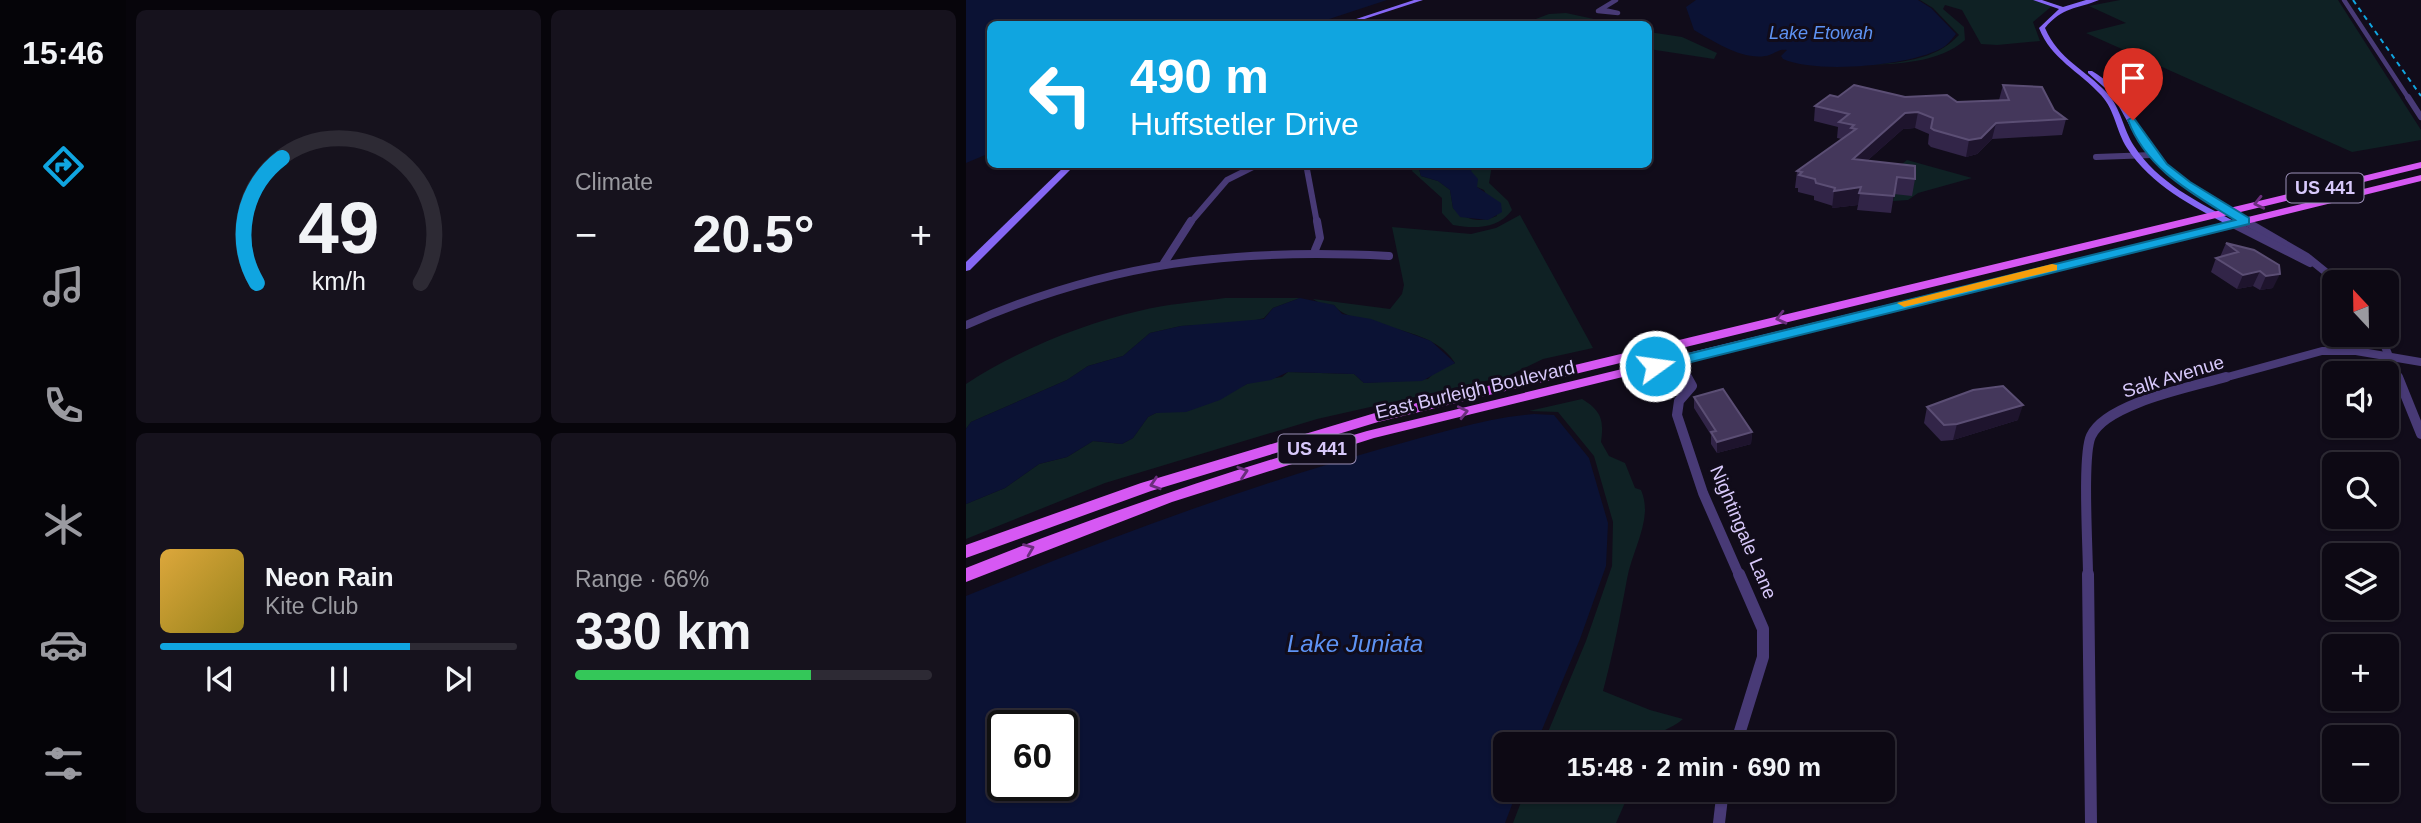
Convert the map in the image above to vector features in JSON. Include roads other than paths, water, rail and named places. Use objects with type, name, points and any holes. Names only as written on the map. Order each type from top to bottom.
[{"type":"main road","name":"US 441","points":[[1670,345],[2421,165]]},
{"type":"main road","points":[[2370,190],[2378,184],[2421,173]]},
{"type":"main road","name":"US 441","points":[[1679,360],[2421,178]]},
{"type":"main road","points":[[1972,286],[1982,276],[2086,249],[2091,243]]},
{"type":"main road","name":"East Burleigh Boulevard","points":[[966,552],[1121,495],[1266,448],[1436,402],[1670,345]]},
{"type":"main road","name":"East Burleigh Boulevard","points":[[966,575],[1126,512],[1270,463],[1371,434],[1679,360]]},
{"type":"street","points":[[1354,21],[1420,0]]},
{"type":"street","points":[[1604,9],[1616,0]]},
{"type":"street","points":[[2036,0],[2062,8]]},
{"type":"street","points":[[2096,0],[2062,8],[2047,19],[2042,28],[2044,36],[2054,51],[2108,97],[2122,132],[2137,156],[2172,187],[2214,214],[2239,222],[2306,257],[2322,270]]},
{"type":"street","points":[[2344,0],[2421,117]]},
{"type":"street","points":[[2044,26],[2061,51],[2106,83],[2123,99],[2139,137],[2152,155],[2186,184],[2228,211],[2239,222],[2318,267]]},
{"type":"street","points":[[2096,157],[2152,155]]},
{"type":"street","points":[[969,263],[1068,168]]},
{"type":"street","points":[[1164,263],[1218,185],[1232,174],[1248,168]]},
{"type":"street","points":[[1307,168],[1320,237],[1315,250]]},
{"type":"street","points":[[966,325],[1067,287],[1164,263],[1254,252],[1315,250],[1389,256]]},
{"type":"street","name":"Nightingale Lane","points":[[1670,345],[1692,386],[1679,401],[1677,415],[1703,493],[1762,629],[1763,657],[1740,732]]},
{"type":"street","points":[[2385,347],[2421,434]]},
{"type":"street","name":"Salk Avenue","points":[[2091,823],[2092,710],[2087,450],[2098,423],[2126,408],[2308,353],[2338,350],[2421,362]]},
{"type":"street","points":[[1719,823],[1721,802]]},
{"type":"water","points":[[966,0],[1387,0],[1323,21],[987,21],[987,154],[966,163]]},
{"type":"water","name":"Lake Etowah","points":[[1696,0],[1918,0],[1931,8],[1956,34],[1942,48],[1925,55],[1885,64],[1839,67],[1798,64],[1783,59],[1781,56],[1787,50],[1768,55],[1747,55],[1694,30],[1686,7]]},
{"type":"water","points":[[1474,168],[1471,171],[1478,179],[1477,187],[1501,203],[1502,212],[1488,220],[1460,217],[1453,208],[1450,190],[1438,181],[1421,176],[1419,169]]},
{"type":"water","points":[[1300,298],[1334,305],[1342,314],[1371,319],[1431,341],[1455,363],[1422,381],[1364,383],[1354,374],[1288,372],[1271,380],[1247,384],[1220,400],[1186,412],[1156,413],[1148,417],[1133,438],[1122,444],[1093,441],[1067,457],[1039,464],[1005,488],[966,504],[966,429],[971,422],[1067,380],[1088,366],[1123,356],[1150,333],[1181,326],[1264,319],[1273,308]]},
{"type":"water","name":"Lake Juniata","points":[[1534,414],[1554,415],[1589,458],[1608,523],[1606,566],[1580,639],[1541,732],[1493,732],[1493,802],[1513,802],[1505,823],[966,823],[966,596],[1121,535],[1278,480],[1477,423]]},
{"type":"railway","points":[[2353,0],[2421,96]]}]
